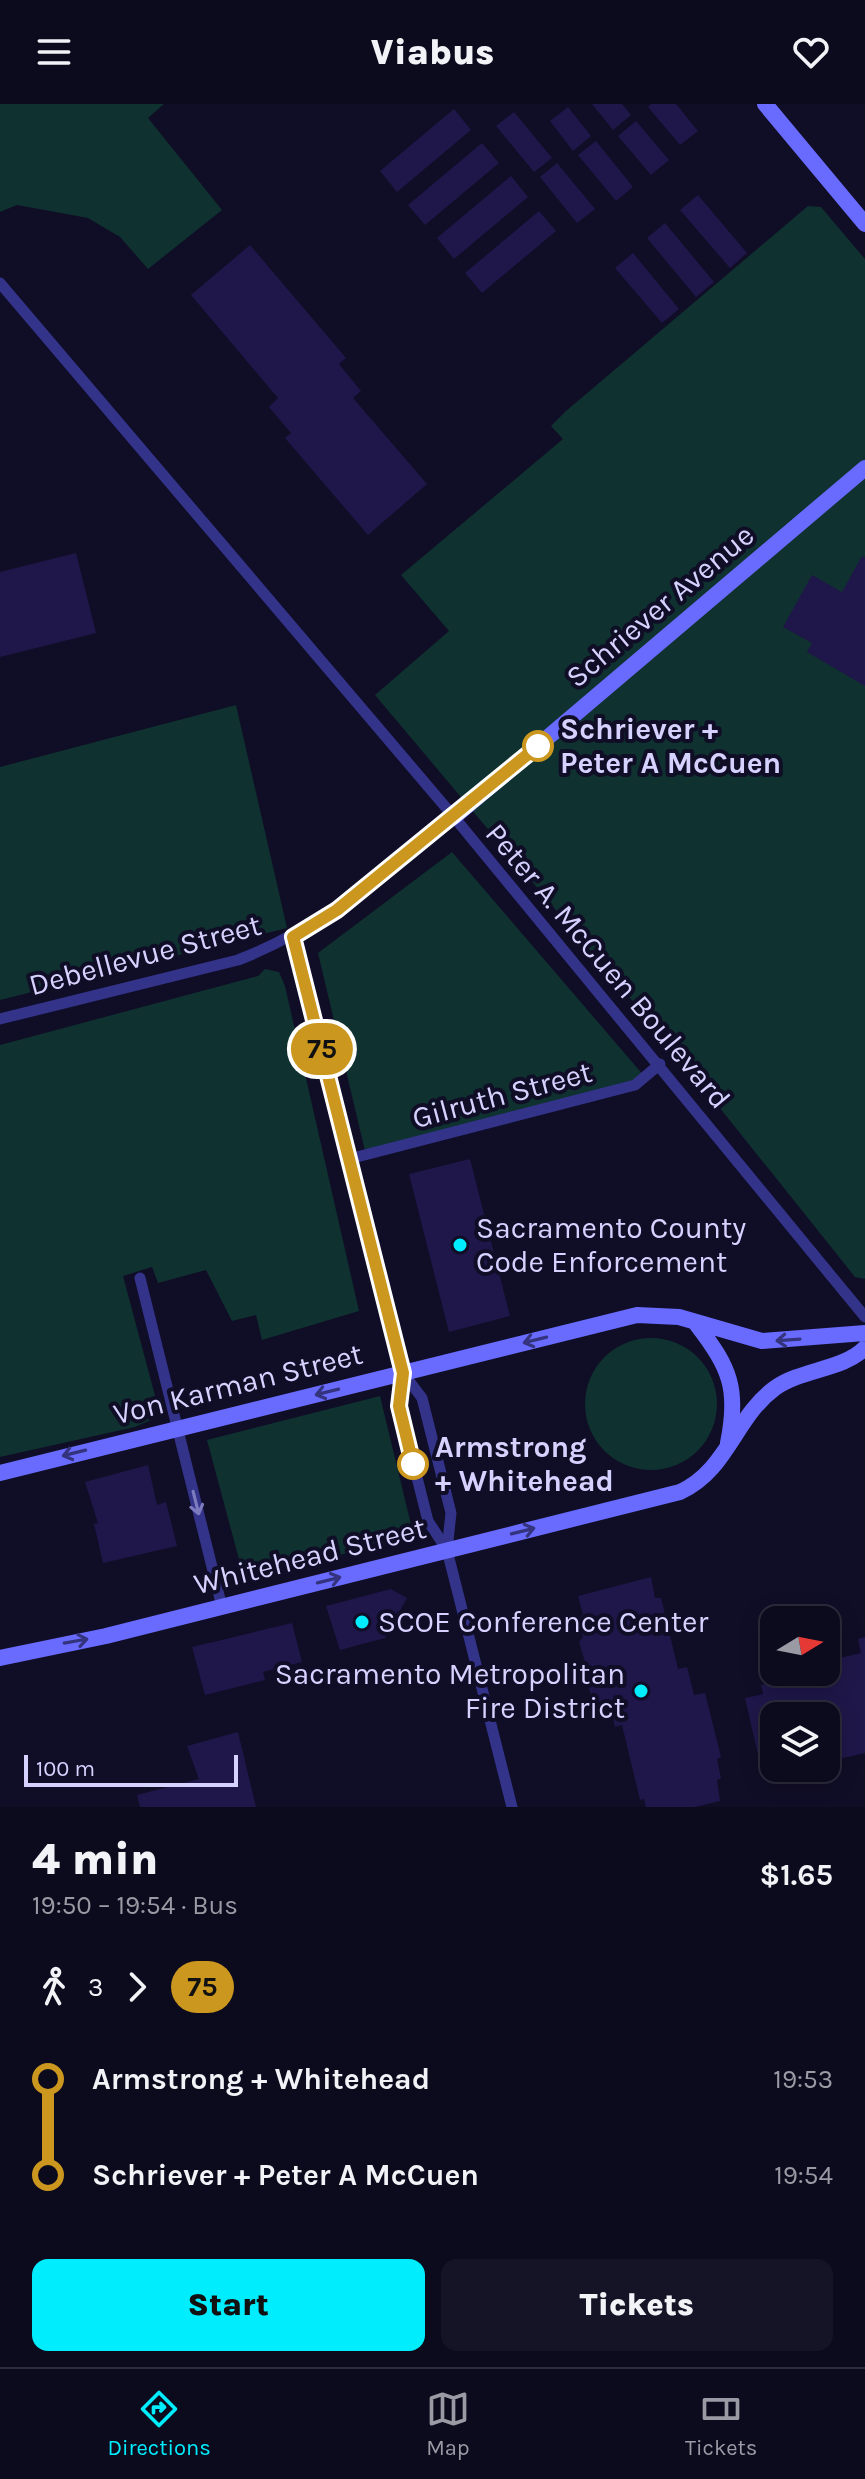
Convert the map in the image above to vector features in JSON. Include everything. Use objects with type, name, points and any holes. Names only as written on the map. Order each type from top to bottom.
[{"type":"street","points":[[765,104],[865,224]]},
{"type":"street","name":"Peter A. McCuen Boulevard","points":[[0,283],[454,817],[865,1317]]},
{"type":"street","name":"Schriever Avenue","points":[[454,817],[865,468]]},
{"type":"street","name":"Debellevue Street","points":[[0,1019],[238,960],[293,937],[337,910],[454,817]]},
{"type":"street","points":[[293,937],[403,1373],[399,1406],[428,1521],[447,1550],[512,1807]]},
{"type":"street","name":"Gilruth Street","points":[[349,1159],[635,1085],[660,1064]]},
{"type":"street","points":[[140,1278],[222,1607]]},
{"type":"street","name":"Von Karman Street","points":[[0,1473],[637,1315],[664,1314],[762,1341],[865,1333]]},
{"type":"street","points":[[694,1322],[724,1364],[732,1382],[735,1398],[726,1452]]},
{"type":"street","points":[[726,1452],[773,1389],[805,1373],[856,1357],[865,1348]]},
{"type":"street","points":[[403,1373],[422,1398],[444,1484],[451,1513],[447,1550]]},
{"type":"street","name":"Whitehead Street","points":[[0,1658],[222,1607],[680,1492],[706,1478],[726,1452]]},
{"type":"green space","points":[[0,104],[164,104],[148,118],[222,210],[148,269],[120,237],[88,218],[17,205],[0,212]]},
{"type":"green space","points":[[808,206],[821,207],[865,259],[865,1279],[855,1277],[672,1048],[375,695],[449,631],[401,575],[563,439],[551,426],[566,411]]},
{"type":"green space","points":[[236,705],[287,928],[0,1000],[0,767]]},
{"type":"green space","points":[[452,852],[645,1077],[366,1155],[318,953]]},
{"type":"green space","points":[[265,969],[279,972],[285,986],[359,1311],[262,1340],[256,1315],[232,1321],[206,1270],[158,1283],[152,1267],[123,1276],[157,1403],[151,1420],[135,1427],[0,1457],[0,1045],[258,976]]},
{"type":"green space","points":[[651,1338],[676,1343],[698,1357],[712,1379],[717,1404],[712,1429],[698,1451],[676,1465],[651,1470],[626,1465],[604,1451],[590,1429],[585,1404],[590,1379],[604,1357],[626,1343]]},
{"type":"green space","points":[[380,1396],[414,1537],[244,1578],[207,1440]]},
{"type":"building","points":[[592,104],[622,104],[631,115],[613,130]]},
{"type":"building","points":[[651,104],[676,104],[698,131],[680,145],[648,107]]},
{"type":"building","points":[[568,107],[591,136],[573,151],[550,121]]},
{"type":"building","points":[[454,109],[471,130],[397,192],[380,171]]},
{"type":"building","points":[[514,112],[552,158],[534,172],[496,126]]},
{"type":"building","points":[[636,121],[669,160],[651,175],[618,136]]},
{"type":"building","points":[[596,141],[633,187],[616,201],[578,155]]},
{"type":"building","points":[[482,143],[499,163],[425,225],[408,205]]},
{"type":"building","points":[[557,163],[595,209],[577,223],[540,177]]},
{"type":"building","points":[[511,176],[528,197],[454,259],[437,238]]},
{"type":"building","points":[[698,195],[747,253],[730,268],[680,210]]},
{"type":"building","points":[[539,211],[556,231],[482,293],[465,273]]},
{"type":"building","points":[[665,223],[714,282],[696,297],[647,238]]},
{"type":"building","points":[[250,245],[346,358],[339,364],[361,391],[353,398],[427,484],[368,535],[285,438],[291,433],[269,407],[278,398],[191,295]]},
{"type":"building","points":[[633,253],[679,309],[662,323],[615,268]]},
{"type":"building","points":[[76,553],[96,633],[0,657],[0,572]]},
{"type":"building","points":[[862,556],[865,558],[865,686],[807,652],[812,643],[783,627],[812,575],[842,592]]},
{"type":"building","name":"Sacramento County Code Enforcement","points":[[470,1159],[510,1316],[449,1332],[409,1174]]},
{"type":"building","points":[[148,1465],[157,1505],[166,1502],[177,1546],[103,1563],[94,1524],[98,1523],[85,1482]]},
{"type":"building","name":"Sacramento Metropolitan Fire District","points":[[651,1577],[655,1598],[661,1598],[678,1669],[687,1667],[694,1695],[705,1693],[721,1757],[717,1759],[721,1778],[717,1780],[720,1801],[695,1807],[646,1807],[644,1799],[640,1800],[622,1725],[615,1727],[609,1699],[593,1704],[589,1688],[592,1686],[579,1642],[583,1637],[579,1618],[583,1614],[578,1596]]},
{"type":"building","name":"SCOE Conference Center","points":[[391,1589],[407,1598],[385,1638],[340,1650],[326,1606]]},
{"type":"building","points":[[292,1623],[302,1662],[263,1672],[265,1680],[205,1695],[192,1647]]},
{"type":"building","points":[[865,1637],[865,1753],[840,1759],[840,1702],[760,1702],[760,1764],[745,1698],[763,1694],[761,1686],[840,1686],[840,1658],[861,1653],[858,1639]]},
{"type":"building","points":[[238,1732],[256,1807],[140,1807],[137,1795],[199,1779],[187,1746]]},
{"type":"bus line","name":"75","points":[[413,1464],[399,1406],[403,1373],[293,937],[337,910],[538,746]]},
{"type":"place","name":"Schriever + Peter A McCuen","points":[[538,746]]},
{"type":"place","name":"Sacramento County Code Enforcement","points":[[460,1245]]},
{"type":"place","name":"Armstrong + Whitehead","points":[[413,1464]]},
{"type":"place","name":"SCOE Conference Center","points":[[362,1622]]},
{"type":"place","name":"Sacramento Metropolitan Fire District","points":[[641,1691]]}]
